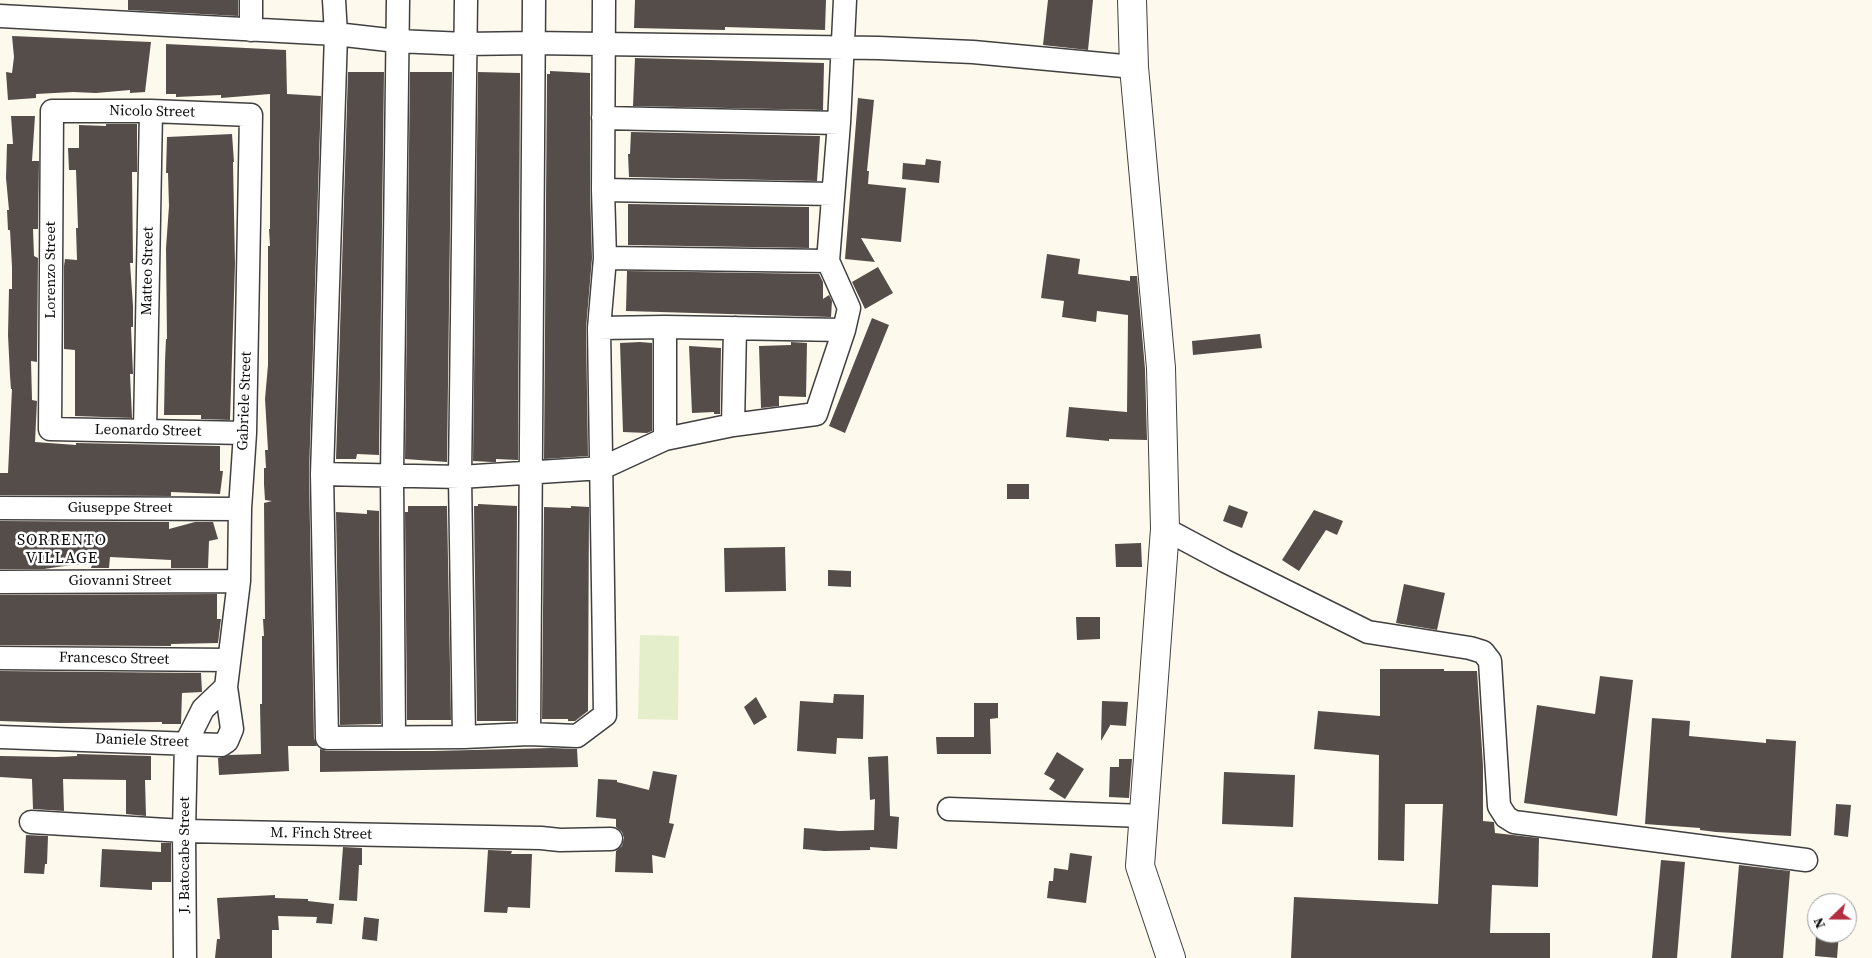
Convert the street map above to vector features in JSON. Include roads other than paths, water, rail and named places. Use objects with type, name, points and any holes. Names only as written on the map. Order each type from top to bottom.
[{"type":"street","points":[[251,30],[252,0]]},
{"type":"street","points":[[334,0],[336,34],[322,474],[327,738],[394,736],[464,737],[529,734],[577,736],[604,715],[599,328],[605,258],[603,190],[604,0]]},
{"type":"street","points":[[394,736],[392,476],[398,0]]},
{"type":"street","points":[[464,737],[460,477],[466,0]]},
{"type":"street","points":[[529,734],[534,0]]},
{"type":"street","points":[[322,474],[460,477],[602,468],[665,439],[734,425],[816,414],[844,330],[849,308],[828,261],[839,123],[844,0]]},
{"type":"street","points":[[1132,0],[1134,66],[1161,368],[1164,529],[1140,866],[1171,958]]},
{"type":"street","points":[[0,16],[336,34],[398,41],[465,44],[533,43],[842,47],[973,52],[1134,66]]},
{"type":"street","name":"Nicolo Street","points":[[52,111],[151,111],[251,115]]},
{"type":"street","name":"Lorenzo Street","points":[[50,429],[52,111]]},
{"type":"street","name":"Matteo Street","points":[[145,430],[151,111]]},
{"type":"street","name":"Gabriele Street","points":[[226,687],[240,581],[240,509],[246,433],[251,115]]},
{"type":"street","points":[[603,118],[839,123]]},
{"type":"street","points":[[603,190],[832,194]]},
{"type":"street","points":[[605,258],[828,261]]},
{"type":"street","points":[[599,328],[665,327],[844,330]]},
{"type":"street","points":[[665,327],[665,439]]},
{"type":"street","points":[[734,425],[735,328]]},
{"type":"street","name":"Leonardo Street","points":[[50,429],[246,433]]},
{"type":"street","name":"Giuseppe Street","points":[[0,508],[240,509]]},
{"type":"street","points":[[1164,529],[1368,632],[1470,648],[1482,652],[1490,661],[1499,806],[1506,816],[1514,822],[1806,860]]},
{"type":"street","name":"Giovanni Street","points":[[0,582],[240,581]]},
{"type":"street","name":"Francesco Street","points":[[0,658],[229,660]]},
{"type":"street","points":[[186,747],[203,708],[226,687]]},
{"type":"street","name":"Daniele Street","points":[[0,737],[186,747],[221,745],[227,741],[232,730],[226,687]]},
{"type":"street","name":"J. Batocabe Street","points":[[185,958],[184,831],[186,747]]},
{"type":"street","points":[[949,809],[1144,816]]},
{"type":"street","name":"M. Finch Street","points":[[31,822],[184,831],[560,840],[611,839]]},
{"type":"district","name":"SORRENTO VILLAGE","points":[[62,550]]}]
